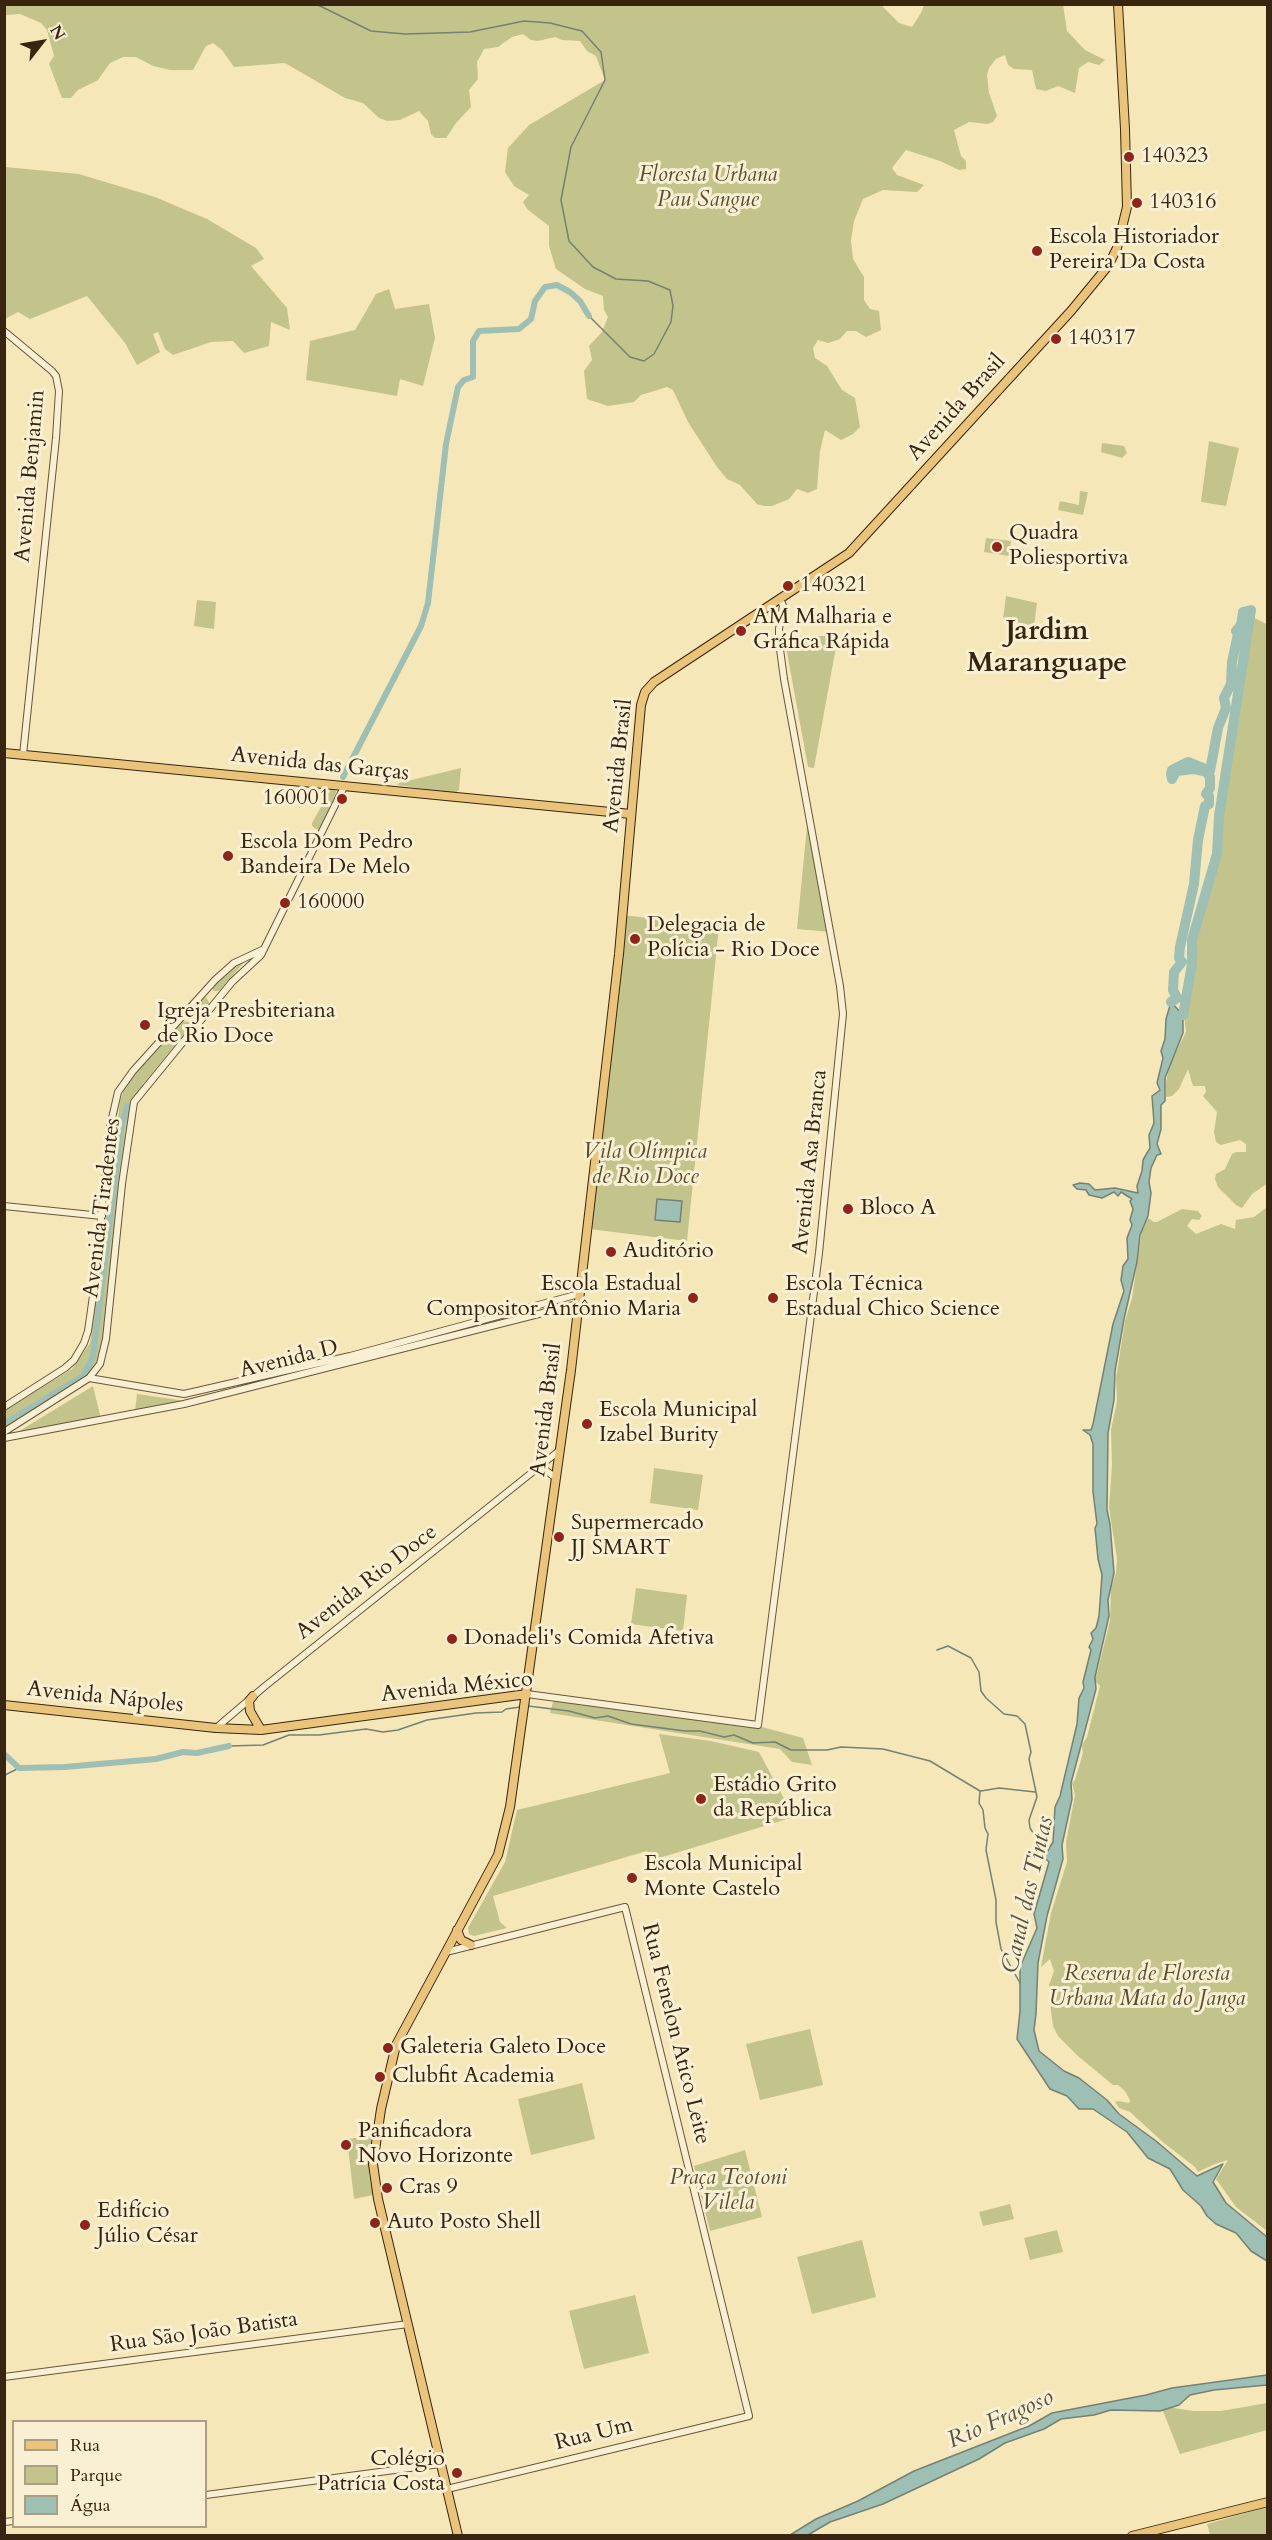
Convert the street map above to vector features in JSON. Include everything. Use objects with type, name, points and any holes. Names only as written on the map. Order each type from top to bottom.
[{"type":"main road","name":"Avenida Brasil","points":[[458,2535],[378,2199],[373,2164],[381,2109],[396,2045],[498,1855],[510,1807],[525,1714],[578,1304],[619,954],[641,705],[649,686],[851,551],[1071,311],[1108,266],[1117,248],[1127,207],[1120,5]]},
{"type":"main road","name":"Avenida das Garças","points":[[4,753],[631,814]]},
{"type":"main road","points":[[253,1696],[249,1701],[250,1712],[261,1730]]},
{"type":"main road","name":"Avenida México","points":[[201,1726],[261,1730],[527,1698]]},
{"type":"main road","name":"Avenida Nápoles","points":[[4,1705],[201,1726]]},
{"type":"main road","points":[[457,1930],[461,1940],[471,1945]]},
{"type":"main road","points":[[1132,2535],[1268,2502]]},
{"type":"street","name":"Avenida Benjamin","points":[[4,331],[52,371],[56,376],[58,391],[55,447],[23,755]]},
{"type":"street","name":"Avenida Asa Branca","points":[[752,1724],[759,1725],[790,1487],[819,1253],[843,1014],[840,986],[784,679],[778,629],[783,606],[780,598]]},
{"type":"street","name":"Avenida Tiradentes","points":[[4,1432],[89,1378],[100,1364],[104,1352],[132,1108],[140,1094],[236,977],[261,955],[344,786]]},
{"type":"street","name":"Avenida Tiradentes","points":[[4,1407],[65,1368],[79,1353],[88,1331],[110,1127],[118,1092],[133,1071],[207,988],[228,968],[264,948]]},
{"type":"street","points":[[236,977],[247,957]]},
{"type":"street","points":[[207,988],[209,999],[218,999]]},
{"type":"street","points":[[4,1206],[102,1216]]},
{"type":"street","name":"Avenida D","points":[[4,1438],[184,1404],[579,1294]]},
{"type":"street","name":"Avenida D","points":[[89,1378],[184,1394],[351,1359],[578,1304]]},
{"type":"street","name":"Avenida Rio Doce","points":[[216,1728],[560,1450]]},
{"type":"street","points":[[540,1466],[556,1478]]},
{"type":"street","name":"Avenida México","points":[[527,1698],[752,1724]]},
{"type":"street","name":"Rua Fenelon Atico Leite","points":[[471,1945],[625,1907],[749,2416]]},
{"type":"street","points":[[446,1952],[471,1945]]},
{"type":"street","name":"Rua São João Batista","points":[[4,2377],[408,2324]]},
{"type":"street","name":"Rua Um","points":[[447,2489],[749,2416]]},
{"type":"street","points":[[207,2495],[440,2464]]},
{"type":"green space","name":"Floresta Urbana Pau Sangue","points":[[5,4],[880,4],[899,23],[912,27],[924,5],[1063,4],[1067,31],[1085,50],[1105,60],[1099,65],[1088,62],[1079,68],[1075,93],[1058,86],[1046,91],[1036,89],[1032,70],[1014,69],[1008,65],[1005,55],[996,59],[987,75],[989,93],[997,116],[993,122],[987,124],[969,122],[954,130],[961,156],[966,161],[966,169],[959,170],[906,150],[892,168],[897,175],[924,185],[917,192],[883,190],[863,199],[854,221],[851,241],[853,259],[864,277],[864,300],[870,309],[879,311],[881,330],[866,337],[856,331],[847,331],[840,339],[828,343],[818,340],[813,348],[815,358],[827,366],[842,390],[855,398],[860,427],[853,434],[841,440],[825,430],[820,451],[817,489],[808,493],[797,489],[789,499],[772,506],[764,506],[757,504],[740,485],[727,479],[717,467],[688,422],[673,390],[667,387],[641,395],[634,402],[608,406],[587,399],[584,371],[592,360],[589,346],[602,332],[608,317],[604,310],[603,296],[585,289],[556,269],[549,246],[549,226],[527,209],[523,202],[529,195],[514,186],[505,172],[508,148],[529,125],[605,80],[596,56],[587,51],[580,41],[562,40],[555,37],[538,41],[531,40],[523,34],[512,37],[498,47],[484,49],[477,62],[478,79],[469,90],[471,107],[446,138],[435,138],[431,134],[428,121],[419,111],[400,120],[387,121],[379,118],[363,103],[345,98],[285,63],[234,67],[222,50],[213,43],[206,46],[193,70],[170,70],[153,66],[136,57],[123,57],[110,63],[98,80],[78,90],[71,98],[62,98],[49,64],[54,56],[47,30],[41,23],[20,14],[5,15]]},
{"type":"green space","points":[[5,167],[79,174],[155,197],[207,219],[256,248],[264,259],[251,266],[287,308],[290,330],[271,322],[269,346],[244,353],[233,341],[211,342],[173,355],[165,349],[158,332],[153,334],[160,352],[137,365],[125,343],[87,296],[30,319],[18,312],[5,319]]},
{"type":"green space","points":[[389,289],[395,309],[429,304],[435,338],[423,386],[400,379],[397,396],[306,380],[310,341],[355,330],[376,294]]},
{"type":"green space","points":[[1209,441],[1239,448],[1226,506],[1201,502]]},
{"type":"green space","points":[[1102,443],[1124,446],[1127,453],[1122,458],[1101,452]]},
{"type":"green space","points":[[1080,491],[1088,492],[1083,515],[1058,510],[1060,501],[1079,505]]},
{"type":"green space","name":"Quadra Poliesportiva","points":[[986,538],[1011,541],[1009,556],[984,552]]},
{"type":"green space","points":[[1006,596],[1037,603],[1034,626],[1003,619]]},
{"type":"green space","points":[[197,600],[216,602],[214,629],[194,626]]},
{"type":"green space","points":[[1253,617],[1268,625],[1268,1183],[1252,1194],[1242,1208],[1218,1187],[1215,1179],[1216,1174],[1225,1169],[1232,1154],[1246,1152],[1246,1144],[1240,1140],[1221,1145],[1216,1142],[1214,1132],[1217,1112],[1203,1096],[1206,1092],[1205,1086],[1193,1086],[1188,1069],[1179,1089],[1172,1096],[1166,1097],[1166,1082],[1170,1064],[1186,1032],[1184,1014],[1189,1000],[1188,984],[1192,975],[1193,942],[1203,917],[1219,853],[1220,811],[1227,793],[1225,782],[1228,775],[1241,671],[1245,662],[1250,620]]},
{"type":"green space","points":[[784,636],[838,636],[814,768],[808,767]]},
{"type":"green space","points":[[461,768],[459,790],[455,793],[397,785],[399,783]]},
{"type":"green space","points":[[331,789],[336,791],[336,797],[323,826],[319,830],[316,829],[312,823]]},
{"type":"green space","points":[[808,816],[830,932],[797,929]]},
{"type":"green space","name":"Vila Olímpica de Rio Doce","points":[[622,915],[719,926],[687,1241],[589,1229]]},
{"type":"green space","points":[[246,960],[219,991],[214,991],[212,988],[231,966]]},
{"type":"green space","points":[[206,997],[210,1004],[198,1017],[191,1010]]},
{"type":"green space","points":[[179,1021],[194,1022],[143,1084],[132,1105],[101,1358],[91,1374],[5,1429],[5,1410],[72,1369],[90,1343],[120,1101],[127,1081]]},
{"type":"green space","name":"Reserva de Floresta Urbana Mata do Janga","points":[[1267,1207],[1267,2231],[1236,2207],[1216,2179],[1228,2160],[1198,2172],[1130,2112],[1119,2108],[1115,2102],[1129,2103],[1130,2100],[1125,2091],[1118,2085],[1113,2085],[1058,2036],[1053,2026],[1051,2011],[1049,1985],[1054,1971],[1050,1959],[1041,1967],[1051,1913],[1067,1862],[1066,1842],[1075,1795],[1072,1783],[1083,1753],[1082,1745],[1087,1737],[1100,1686],[1096,1682],[1096,1677],[1110,1621],[1111,1589],[1117,1559],[1109,1508],[1112,1465],[1111,1430],[1117,1401],[1116,1378],[1125,1321],[1132,1298],[1142,1230],[1148,1218],[1157,1222],[1182,1209],[1198,1211],[1202,1216],[1199,1220],[1192,1219],[1187,1226],[1196,1234],[1221,1224],[1235,1229],[1236,1220],[1254,1217]]},
{"type":"green space","points":[[93,1386],[101,1419],[13,1435]]},
{"type":"green space","points":[[137,1394],[186,1401],[135,1411]]},
{"type":"green space","points":[[654,1468],[703,1475],[698,1510],[650,1503]]},
{"type":"green space","points":[[636,1588],[687,1595],[683,1631],[631,1624]]},
{"type":"green space","points":[[554,1698],[762,1727],[803,1738],[812,1765],[792,1762],[780,1749],[550,1713]]},
{"type":"green space","points":[[659,1734],[711,1741],[759,1752],[794,1817],[656,1859],[647,1851],[493,1896],[500,1922],[507,1928],[474,1936],[469,1934],[468,1928],[505,1862],[517,1810],[670,1773]]},
{"type":"green space","points":[[810,2029],[823,2085],[760,2100],[746,2044]]},
{"type":"green space","points":[[582,2083],[595,2139],[531,2155],[518,2099]]},
{"type":"green space","points":[[372,2136],[369,2174],[373,2195],[354,2199],[347,2139]]},
{"type":"green space","name":"Praça Teotoni Vilela","points":[[745,2150],[762,2217],[710,2231],[694,2166]]},
{"type":"green space","points":[[1010,2204],[1014,2219],[983,2226],[979,2212]]},
{"type":"green space","points":[[1057,2230],[1063,2252],[1030,2260],[1024,2238]]},
{"type":"green space","points":[[862,2240],[876,2297],[812,2314],[797,2257]]},
{"type":"green space","points":[[635,2295],[649,2353],[584,2369],[569,2311]]},
{"type":"green space","points":[[1267,2403],[1267,2430],[1180,2454],[1161,2406],[1193,2411],[1221,2411]]},
{"type":"green space","points":[[1267,2507],[1267,2535],[1210,2535],[1207,2524]]},
{"type":"water","points":[[1171,1002],[1183,1015],[1183,1033],[1165,1078],[1165,1101],[1161,1105],[1161,1129],[1157,1144],[1161,1154],[1157,1155],[1151,1168],[1148,1216],[1140,1235],[1137,1262],[1124,1319],[1108,1433],[1107,1510],[1114,1573],[1108,1600],[1109,1616],[1095,1677],[1096,1689],[1071,1783],[1072,1799],[1062,1845],[1063,1859],[1047,1916],[1038,1963],[1034,2030],[1039,2051],[1107,2100],[1119,2114],[1156,2141],[1197,2176],[1223,2164],[1213,2182],[1226,2203],[1267,2237],[1267,2261],[1251,2251],[1236,2233],[1216,2224],[1207,2216],[1201,2206],[1183,2190],[1170,2169],[1148,2158],[1127,2132],[1093,2109],[1079,2109],[1067,2096],[1050,2089],[1017,2039],[1020,2011],[1020,1967],[1037,1928],[1034,1914],[1049,1862],[1044,1857],[1053,1842],[1055,1807],[1060,1796],[1077,1724],[1079,1698],[1084,1688],[1083,1682],[1091,1650],[1089,1647],[1093,1639],[1091,1633],[1096,1628],[1099,1616],[1102,1575],[1095,1528],[1097,1524],[1093,1492],[1093,1444],[1090,1435],[1083,1430],[1091,1430],[1093,1424],[1113,1324],[1124,1291],[1121,1280],[1123,1266],[1128,1259],[1127,1238],[1132,1225],[1130,1220],[1133,1209],[1130,1201],[1132,1199],[1121,1192],[1118,1196],[1114,1192],[1102,1198],[1089,1195],[1086,1190],[1077,1189],[1073,1185],[1089,1184],[1095,1190],[1115,1188],[1138,1193],[1137,1186],[1143,1160],[1150,1148],[1149,1135],[1154,1123],[1152,1096],[1160,1090],[1157,1083],[1163,1058],[1161,1051]]},
{"type":"water","points":[[657,1199],[682,1201],[680,1222],[655,1220]]},
{"type":"water","name":"Rio Fragoso","points":[[1267,2375],[1267,2385],[1214,2390],[1190,2395],[1179,2405],[1160,2411],[1111,2410],[1094,2415],[1061,2419],[1044,2429],[1005,2443],[979,2459],[883,2504],[830,2522],[808,2535],[790,2535],[816,2519],[858,2501],[914,2471],[1029,2426],[1052,2413],[1172,2388]]},
{"type":"waterway","points":[[316,4],[371,31],[405,34],[470,32],[524,21],[550,23],[582,31],[601,52],[605,80],[571,147],[561,200],[569,241],[593,267],[616,279],[648,281],[670,290],[673,306],[671,322],[654,354],[644,361],[630,357],[589,316]]},
{"type":"waterway","points":[[343,777],[421,626],[428,603],[446,444],[458,387],[464,380],[473,377],[473,341],[479,331],[519,329],[531,319],[535,301],[545,287],[557,285],[570,292],[580,301],[589,316]]},
{"type":"waterway","points":[[1171,1002],[1177,998],[1173,990],[1174,972],[1182,962],[1179,958],[1180,947],[1194,884],[1198,840],[1205,806],[1209,804],[1209,796],[1206,794],[1210,788],[1210,777],[1206,772],[1194,769],[1176,771],[1172,779],[1171,774],[1172,770],[1188,762],[1210,771],[1218,728],[1226,708],[1224,698],[1231,684],[1232,662],[1238,634],[1236,631],[1241,625],[1243,612],[1251,610],[1219,816],[1217,854],[1192,940],[1192,964],[1183,1015]]},
{"type":"waterway","points":[[4,1424],[83,1376],[93,1357],[121,1130],[127,1106]]},
{"type":"waterway","name":"Canal das Tintas","points":[[937,1650],[948,1646],[971,1658],[979,1672],[981,1691],[986,1698],[1004,1714],[1017,1716],[1025,1724],[1037,1797],[1029,1820],[1030,1828],[1046,1853]]},
{"type":"waterway","name":"Canal das Tintas","points":[[528,1706],[569,1711],[595,1718],[608,1716],[631,1724],[700,1731],[724,1737],[734,1735],[753,1743],[775,1742],[791,1750],[827,1750],[841,1747],[883,1749],[930,1761],[980,1791],[979,1803],[983,1810],[988,1834],[986,1850],[996,1900],[996,1922],[1001,1949],[1020,1983]]},
{"type":"waterway","points":[[229,1746],[263,1745],[289,1735],[319,1735],[366,1729],[383,1732],[398,1730],[427,1720],[502,1712],[506,1709],[520,1707]]},
{"type":"waterway","points":[[4,1754],[19,1768],[65,1767],[156,1759],[183,1752],[197,1753],[229,1746]]},
{"type":"waterway","points":[[5,1775],[19,1768]]},
{"type":"waterway","points":[[981,1791],[999,1788],[1035,1792]]},
{"type":"place","name":"140323","points":[[1129,157]]},
{"type":"place","name":"140316","points":[[1137,203]]},
{"type":"place","name":"Escola Historiador Pereira Da Costa","points":[[1037,251]]},
{"type":"place","name":"140317","points":[[1056,339]]},
{"type":"place","name":"Quadra Poliesportiva","points":[[997,547]]},
{"type":"place","name":"140321","points":[[788,586]]},
{"type":"place","name":"AM Malharia e Gráfica Rápida","points":[[741,631]]},
{"type":"place","name":"160001","points":[[342,799]]},
{"type":"place","name":"Escola Dom Pedro Bandeira De Melo","points":[[228,856]]},
{"type":"place","name":"160000","points":[[285,903]]},
{"type":"place","name":"Delegacia de Polícia - Rio Doce","points":[[635,939]]},
{"type":"place","name":"Igreja Presbiteriana de Rio Doce","points":[[145,1025]]},
{"type":"place","name":"Bloco A","points":[[848,1209]]},
{"type":"place","name":"Auditório","points":[[611,1252]]},
{"type":"place","name":"Escola Estadual Compositor Antônio Maria","points":[[693,1298]]},
{"type":"place","name":"Escola Técnica Estadual Chico Science","points":[[773,1298]]},
{"type":"place","name":"Escola Municipal Izabel Burity","points":[[587,1424]]},
{"type":"place","name":"Supermercado JJ SMART","points":[[559,1537]]},
{"type":"place","name":"Donadeli's Comida Afetiva","points":[[452,1639]]},
{"type":"place","name":"Estádio Grito da República","points":[[701,1799]]},
{"type":"place","name":"Escola Municipal Monte Castelo","points":[[632,1878]]},
{"type":"place","name":"Galeteria Galeto Doce","points":[[388,2048]]},
{"type":"place","name":"Clubfit Academia","points":[[380,2077]]},
{"type":"place","name":"Panificadora Novo Horizonte","points":[[346,2145]]},
{"type":"place","name":"Cras 9","points":[[387,2188]]},
{"type":"place","name":"Auto Posto Shell","points":[[375,2223]]},
{"type":"place","name":"Edifício Júlio César","points":[[85,2225]]},
{"type":"place","name":"Colégio Patrícia Costa","points":[[457,2473]]},
{"type":"district","name":"Jardim Maranguape","points":[[1047,649]]}]
